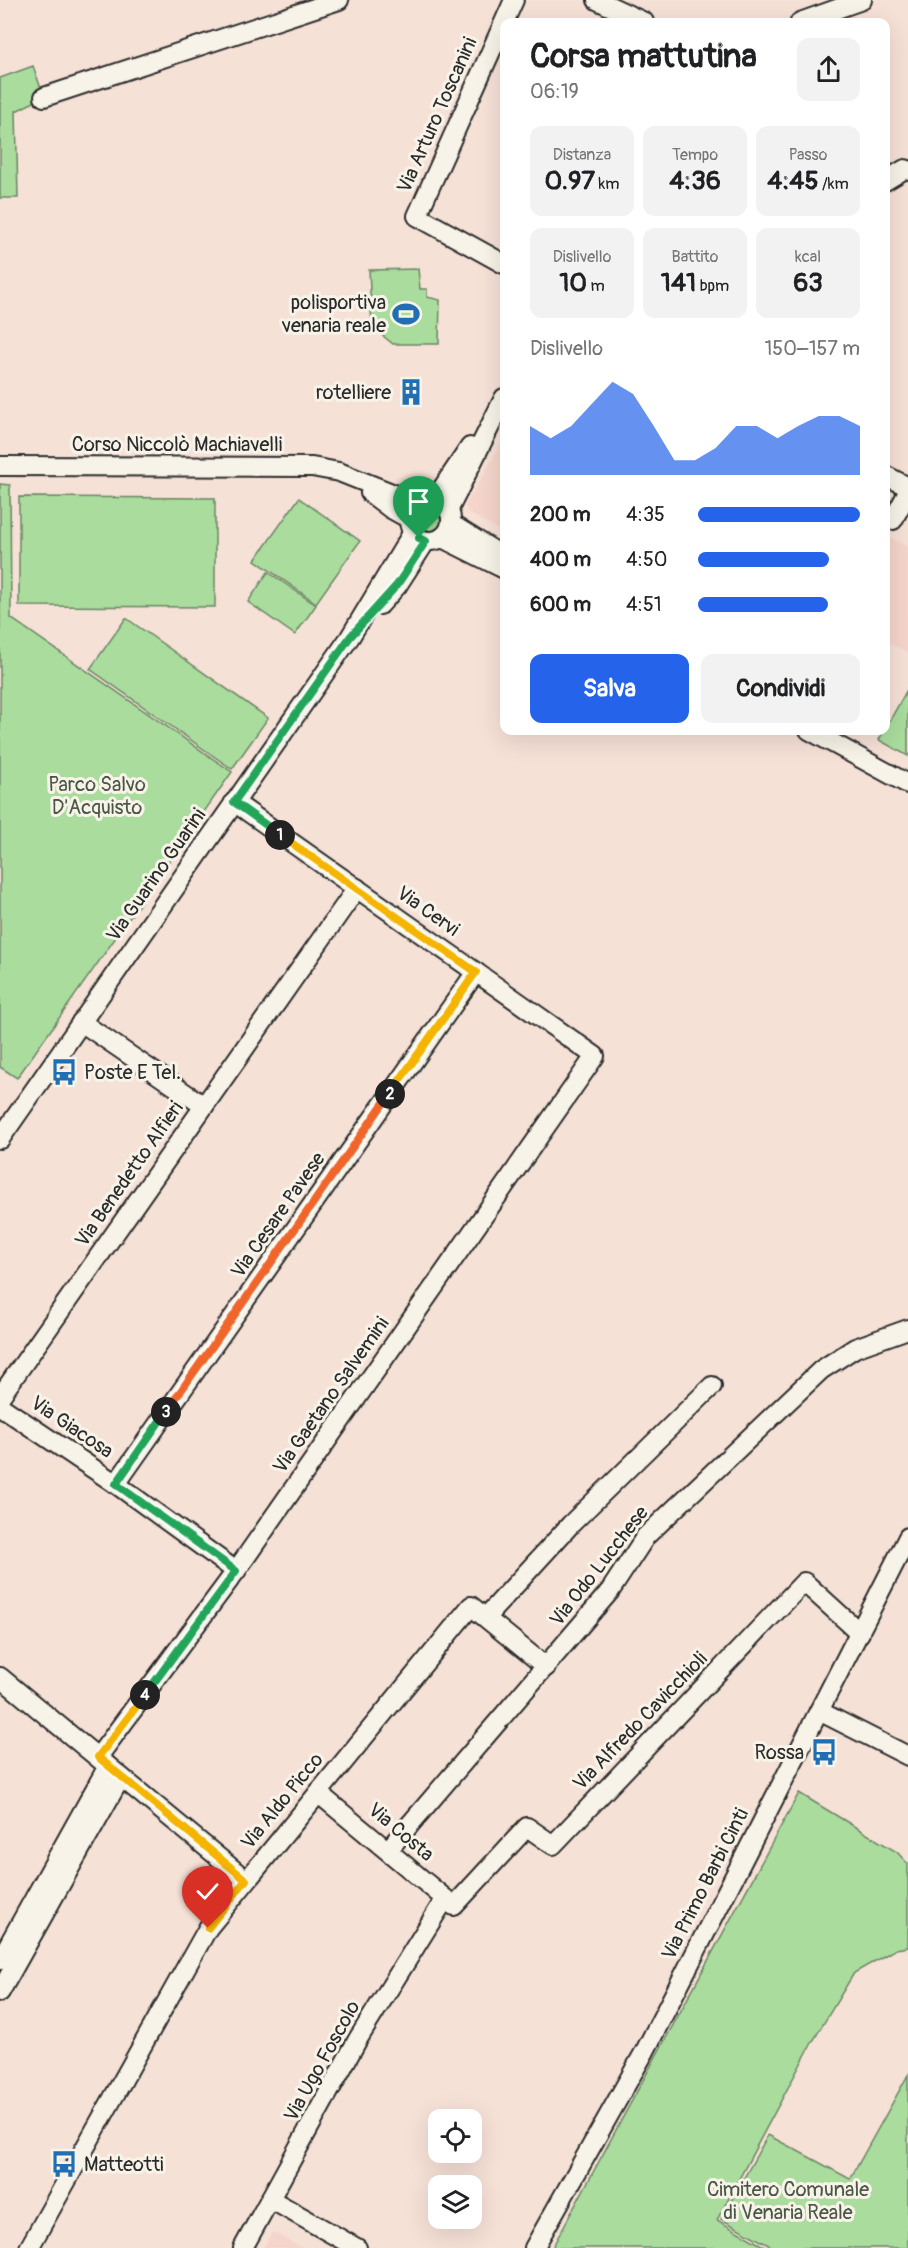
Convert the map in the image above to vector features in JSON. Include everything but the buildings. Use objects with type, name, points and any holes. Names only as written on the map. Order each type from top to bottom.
[{"type":"street","points":[[44,97],[339,0]]},
{"type":"street","name":"Via Arturo Toscanini","points":[[506,18],[514,0]]},
{"type":"street","points":[[597,0],[635,18]]},
{"type":"street","points":[[812,18],[862,0]]},
{"type":"street","name":"Via Arturo Toscanini","points":[[500,31],[417,216],[500,262]]},
{"type":"street","points":[[890,178],[904,169],[908,170]]},
{"type":"street","name":"Via Guarino Guarini","points":[[0,1140],[430,521],[500,405]]},
{"type":"street","name":"Corso Niccolò Machiavelli","points":[[0,466],[312,467],[339,472],[430,521],[500,555]]},
{"type":"street","points":[[890,478],[908,490],[895,521]]},
{"type":"street","name":"Corso Niccolò Machiavelli","points":[[430,521],[500,566]]},
{"type":"street","points":[[818,735],[908,784]]},
{"type":"street","name":"Via Cervi","points":[[234,802],[595,1056]]},
{"type":"street","name":"Via Benedetto Alfieri","points":[[0,1397],[357,888]]},
{"type":"street","name":"Via Cesare Pavese","points":[[116,1484],[476,972]]},
{"type":"street","points":[[81,1022],[204,1106]]},
{"type":"street","name":"Via Gaetano Salvemini","points":[[109,1767],[236,1571],[595,1056]]},
{"type":"street","name":"Via Odo Lucchese","points":[[388,1850],[610,1591],[646,1536],[821,1370],[855,1348],[908,1329]]},
{"type":"street","points":[[546,1667],[486,1617],[571,1524],[712,1386]]},
{"type":"street","name":"Via Giacosa","points":[[0,1406],[116,1484],[236,1571]]},
{"type":"street","name":"Via Primo Barbi Cinti","points":[[534,2248],[645,2051],[908,1537]]},
{"type":"street","name":"Via Alfredo Cavicchioli","points":[[450,1903],[527,1827],[553,1845],[804,1582],[860,1633]]},
{"type":"street","name":"Via Aldo Picco","points":[[29,2248],[208,1928],[471,1606],[486,1617]]},
{"type":"street","points":[[0,1677],[246,1880]]},
{"type":"street","points":[[819,1711],[908,1756]]},
{"type":"street","points":[[0,1960],[109,1767]]},
{"type":"street","points":[[0,1992],[109,1767]]},
{"type":"street","name":"Via Costa","points":[[318,1793],[450,1903]]},
{"type":"street","name":"Via Ugo Foscolo","points":[[243,2248],[358,2039],[450,1903]]},
{"type":"street","points":[[270,2199],[357,2248]]},
{"type":"shaded area","points":[[500,445],[500,531],[468,513],[465,506]]},
{"type":"shaded area","points":[[890,537],[908,547],[908,653],[890,643]]},
{"type":"shaded area","points":[[272,2232],[303,2248],[263,2248]]},
{"type":"green space","points":[[33,66],[44,97],[16,111],[18,198],[0,198],[0,78]]},
{"type":"green space","name":"polisportiva venaria reale","points":[[418,269],[420,289],[427,289],[427,297],[440,300],[439,344],[393,344],[372,327],[369,270]]},
{"type":"green space","name":"Parco Salvo D'Acquisto","points":[[0,484],[10,485],[11,618],[232,772],[17,1078],[0,1067]]},
{"type":"green space","points":[[19,497],[215,498],[215,607],[19,606]]},
{"type":"green space","points":[[299,498],[360,541],[316,603],[255,560]]},
{"type":"green space","points":[[430,506],[440,510],[444,520],[440,530],[430,534],[420,530],[416,520],[420,510]]},
{"type":"green space","points":[[268,572],[316,605],[295,635],[248,602]]},
{"type":"green space","points":[[126,618],[268,718],[232,769],[90,669]]},
{"type":"green space","points":[[908,688],[908,756],[879,740],[882,735],[890,735],[890,720]]},
{"type":"green space","points":[[799,1793],[897,1852],[908,1864],[908,1947],[896,1949],[854,1973],[813,2041],[717,2220],[767,2248],[552,2248]]},
{"type":"green space","name":"Cimitero Comunale di Venaria Reale","points":[[908,2075],[908,2248],[774,2248],[721,2219],[768,2135],[850,2179]]},
{"type":"place","name":"polisportiva venaria reale","points":[[406,314]]},
{"type":"place","name":"rotelliere","points":[[411,392]]},
{"type":"place","name":"Poste E Tel.","points":[[64,1072]]},
{"type":"place","name":"Rossa","points":[[824,1752]]},
{"type":"place","name":"Matteotti","points":[[64,2164]]},
{"type":"route","points":[[208,1928],[246,1880],[98,1757],[236,1571],[116,1484],[476,972],[234,802],[350,637],[397,585],[426,541],[419,538]]}]
